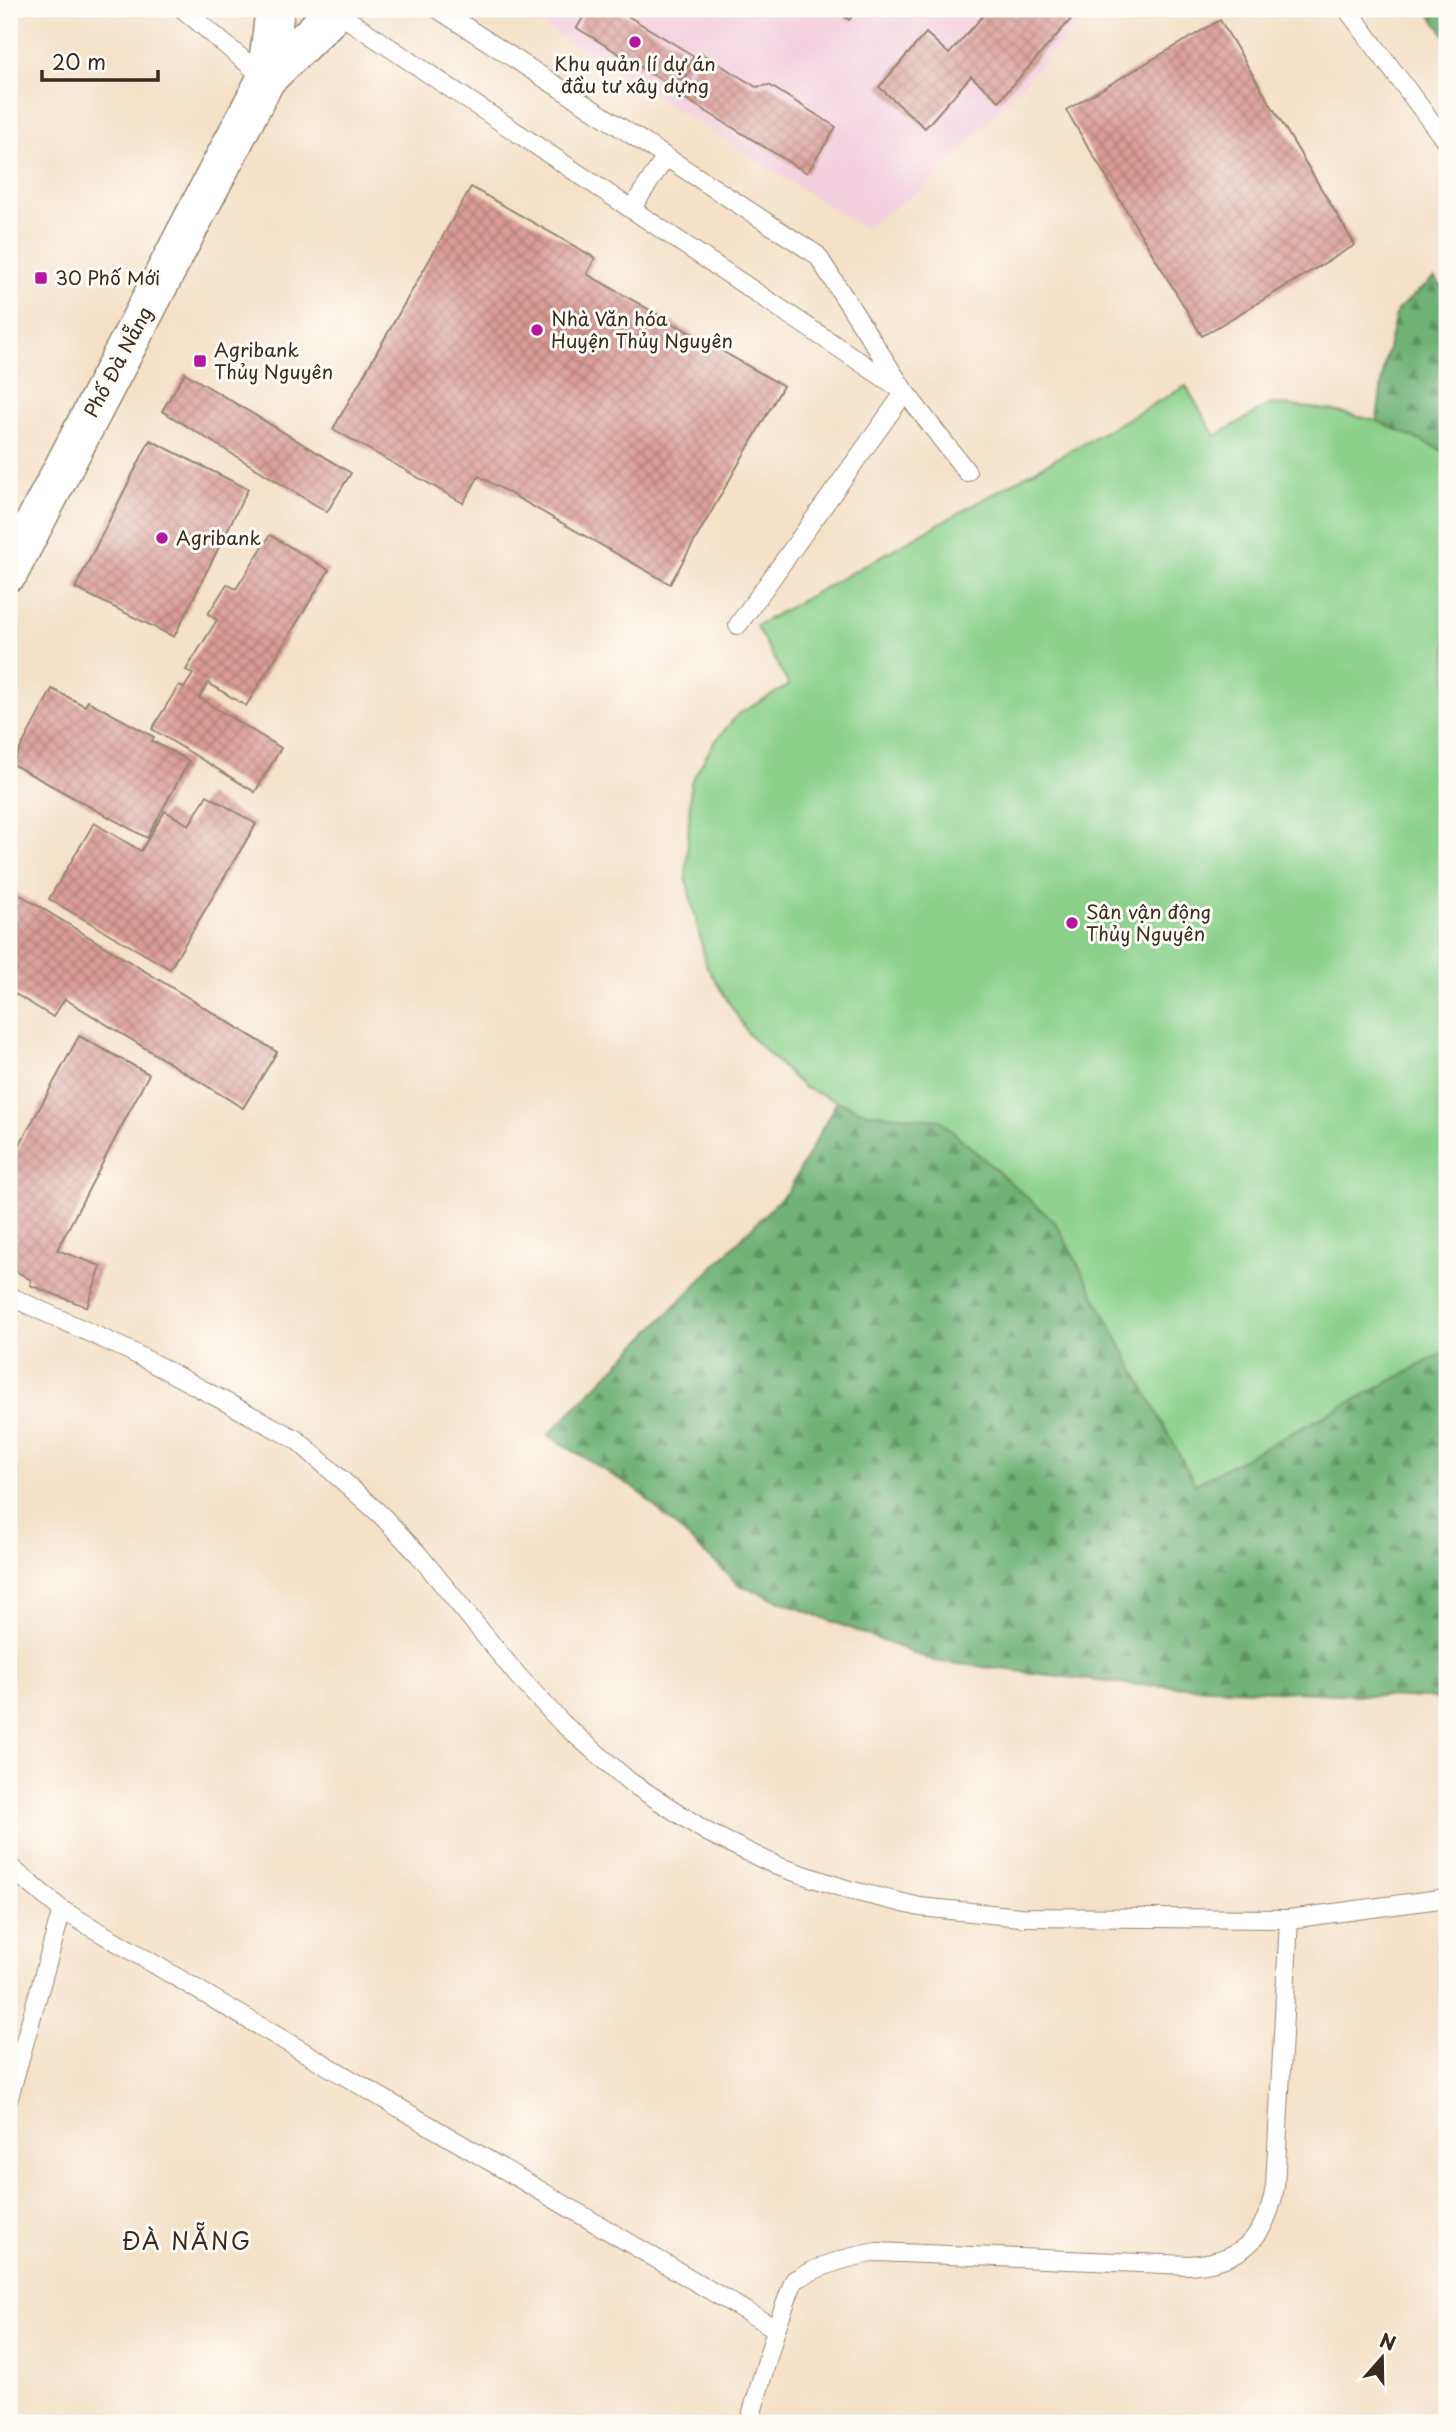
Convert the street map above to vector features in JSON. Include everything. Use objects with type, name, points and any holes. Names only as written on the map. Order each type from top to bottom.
[{"type":"main road","name":"Phố Đà Nẵng","points":[[266,79],[275,9]]},
{"type":"main road","name":"Phố Đà Nẵng","points":[[9,572],[266,79],[335,10]]},
{"type":"lane","points":[[183,9],[266,79]]},
{"type":"lane","points":[[438,9],[817,255],[905,392],[967,472]]},
{"type":"lane","points":[[1347,9],[1447,143]]},
{"type":"lane","points":[[335,10],[905,392]]},
{"type":"lane","points":[[631,209],[666,157]]},
{"type":"lane","points":[[738,625],[905,392]]},
{"type":"lane","points":[[9,1296],[130,1351],[297,1440],[366,1500],[418,1554],[517,1675],[562,1723],[630,1782],[707,1832],[777,1866],[849,1890],[920,1907],[1021,1917],[1289,1919],[1447,1898]]},
{"type":"lane","points":[[9,1866],[62,1910],[776,2329]]},
{"type":"lane","points":[[9,2097],[62,1910]]},
{"type":"lane","points":[[749,2423],[776,2329],[794,2280],[846,2257],[877,2252],[1188,2265],[1212,2264],[1236,2254],[1250,2244],[1263,2227],[1271,2209],[1275,2187],[1289,1919]]},
{"type":"shaded area","points":[[517,9],[1094,9],[928,185],[864,228]]},
{"type":"green space","points":[[1426,9],[1447,9],[1447,38]]},
{"type":"green space","points":[[1434,278],[1447,292],[1447,453],[1377,421],[1384,366],[1397,310]]},
{"type":"green space","name":"Sân vận động Thủy Nguyên","points":[[1186,386],[1215,436],[1271,404],[1329,410],[1377,421],[1447,453],[1447,1351],[1195,1484],[1056,1223],[940,1120],[868,1113],[804,1088],[749,1035],[707,967],[686,878],[691,782],[713,744],[737,715],[789,685],[756,626]]},
{"type":"green space","points":[[837,1101],[868,1113],[940,1120],[1056,1223],[1195,1484],[1447,1351],[1447,1699],[1124,1684],[934,1661],[739,1585],[638,1491],[548,1435],[789,1190]]},
{"type":"building","name":"Khu quản lí dự án đầu tư xây dựng","points":[[588,9],[616,9],[694,56],[675,88],[577,28]]},
{"type":"building","points":[[836,9],[858,9],[849,20]]},
{"type":"building","points":[[989,9],[1080,9],[999,101],[971,76],[925,128],[879,87],[926,33],[949,54]]},
{"type":"building","points":[[1220,20],[1355,245],[1202,336],[1066,110]]},
{"type":"building","points":[[701,53],[756,87],[769,85],[836,127],[807,173],[676,93]]},
{"type":"building","name":"Nhà Văn hóa Huyện Thủy Nguyên","points":[[471,187],[595,258],[587,274],[783,386],[670,584],[479,476],[463,503],[333,429]]},
{"type":"building","points":[[185,373],[351,473],[327,512],[162,411]]},
{"type":"building","name":"Agribank","points":[[150,440],[248,489],[174,637],[75,588]]},
{"type":"building","points":[[270,535],[329,570],[246,706],[208,683],[199,698],[281,748],[255,792],[152,729],[179,685],[184,688],[193,674],[186,670],[217,620],[208,614],[227,584],[236,589]]},
{"type":"building","points":[[52,689],[85,706],[88,701],[154,737],[152,741],[189,761],[147,838],[12,764]]},
{"type":"building","points":[[207,795],[256,824],[170,969],[49,899],[94,823],[141,851],[165,811],[189,825]]},
{"type":"building","points":[[9,888],[277,1052],[243,1108],[65,999],[53,1017],[9,990],[9,983],[17,970],[9,965]]},
{"type":"building","points":[[79,1036],[149,1074],[57,1250],[101,1266],[87,1307],[30,1285],[31,1280],[9,1267],[9,1164]]},
{"type":"place","name":"Khu quản lí dự án đầu tư xây dựng","points":[[635,42]]},
{"type":"place","name":"30 Phố Mới","points":[[41,278]]},
{"type":"place","name":"Nhà Văn hóa Huyện Thủy Nguyên","points":[[537,330]]},
{"type":"place","name":"Agribank Thủy Nguyên","points":[[200,361]]},
{"type":"place","name":"Agribank","points":[[162,538]]},
{"type":"place","name":"Sân vận động Thủy Nguyên","points":[[1072,923]]},
{"type":"district","name":"ĐÀ NẴNG","points":[[187,2242]]}]
